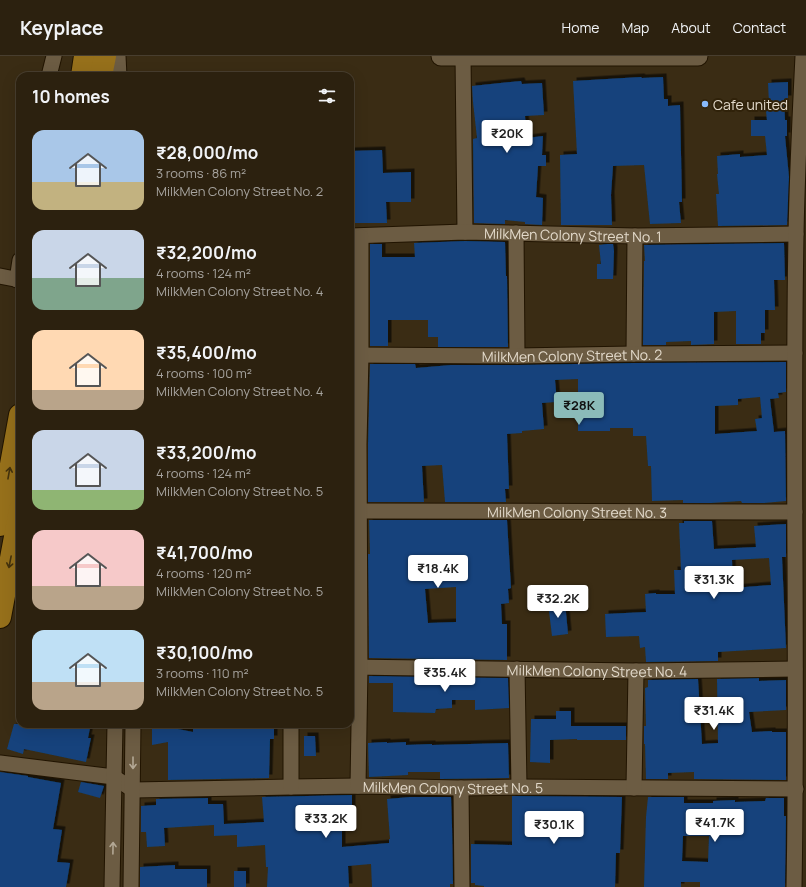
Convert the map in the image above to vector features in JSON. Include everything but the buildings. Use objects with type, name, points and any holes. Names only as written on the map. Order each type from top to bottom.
[{"type":"main road","points":[[83,72],[85,56]]},
{"type":"main road","points":[[102,72],[105,56]]},
{"type":"main road","points":[[0,617],[6,511],[16,442]]},
{"type":"street","points":[[49,72],[54,56]]},
{"type":"street","points":[[118,56],[119,72]]},
{"type":"street","points":[[441,56],[698,56]]},
{"type":"street","points":[[463,56],[465,232]]},
{"type":"street","points":[[794,887],[796,789],[796,234],[803,56]]},
{"type":"street","name":"MilkMen Colony Street No. 1","points":[[355,236],[465,232],[635,236],[796,234]]},
{"type":"street","points":[[516,233],[516,356]]},
{"type":"street","points":[[355,236],[354,444],[360,511],[355,579],[355,667],[358,786]]},
{"type":"street","points":[[634,354],[635,236]]},
{"type":"street","points":[[0,276],[16,280]]},
{"type":"street","name":"MilkMen Colony Street No. 2","points":[[355,355],[516,356],[795,353]]},
{"type":"street","name":"MilkMen Colony Street No. 3","points":[[360,511],[795,512]]},
{"type":"street","name":"MilkMen Colony Street No. 4","points":[[355,667],[636,671],[795,669]]},
{"type":"street","points":[[516,669],[519,787]]},
{"type":"street","points":[[634,788],[636,671]]},
{"type":"street","points":[[112,887],[114,728]]},
{"type":"street","points":[[131,887],[133,728]]},
{"type":"street","points":[[291,728],[291,786]]},
{"type":"street","points":[[0,763],[114,777],[133,790]]},
{"type":"street","name":"MilkMen Colony Street No. 5","points":[[133,790],[291,786],[796,789]]},
{"type":"street","points":[[461,788],[462,887]]},
{"type":"place","name":"Cafe united","points":[[705,104]]}]
